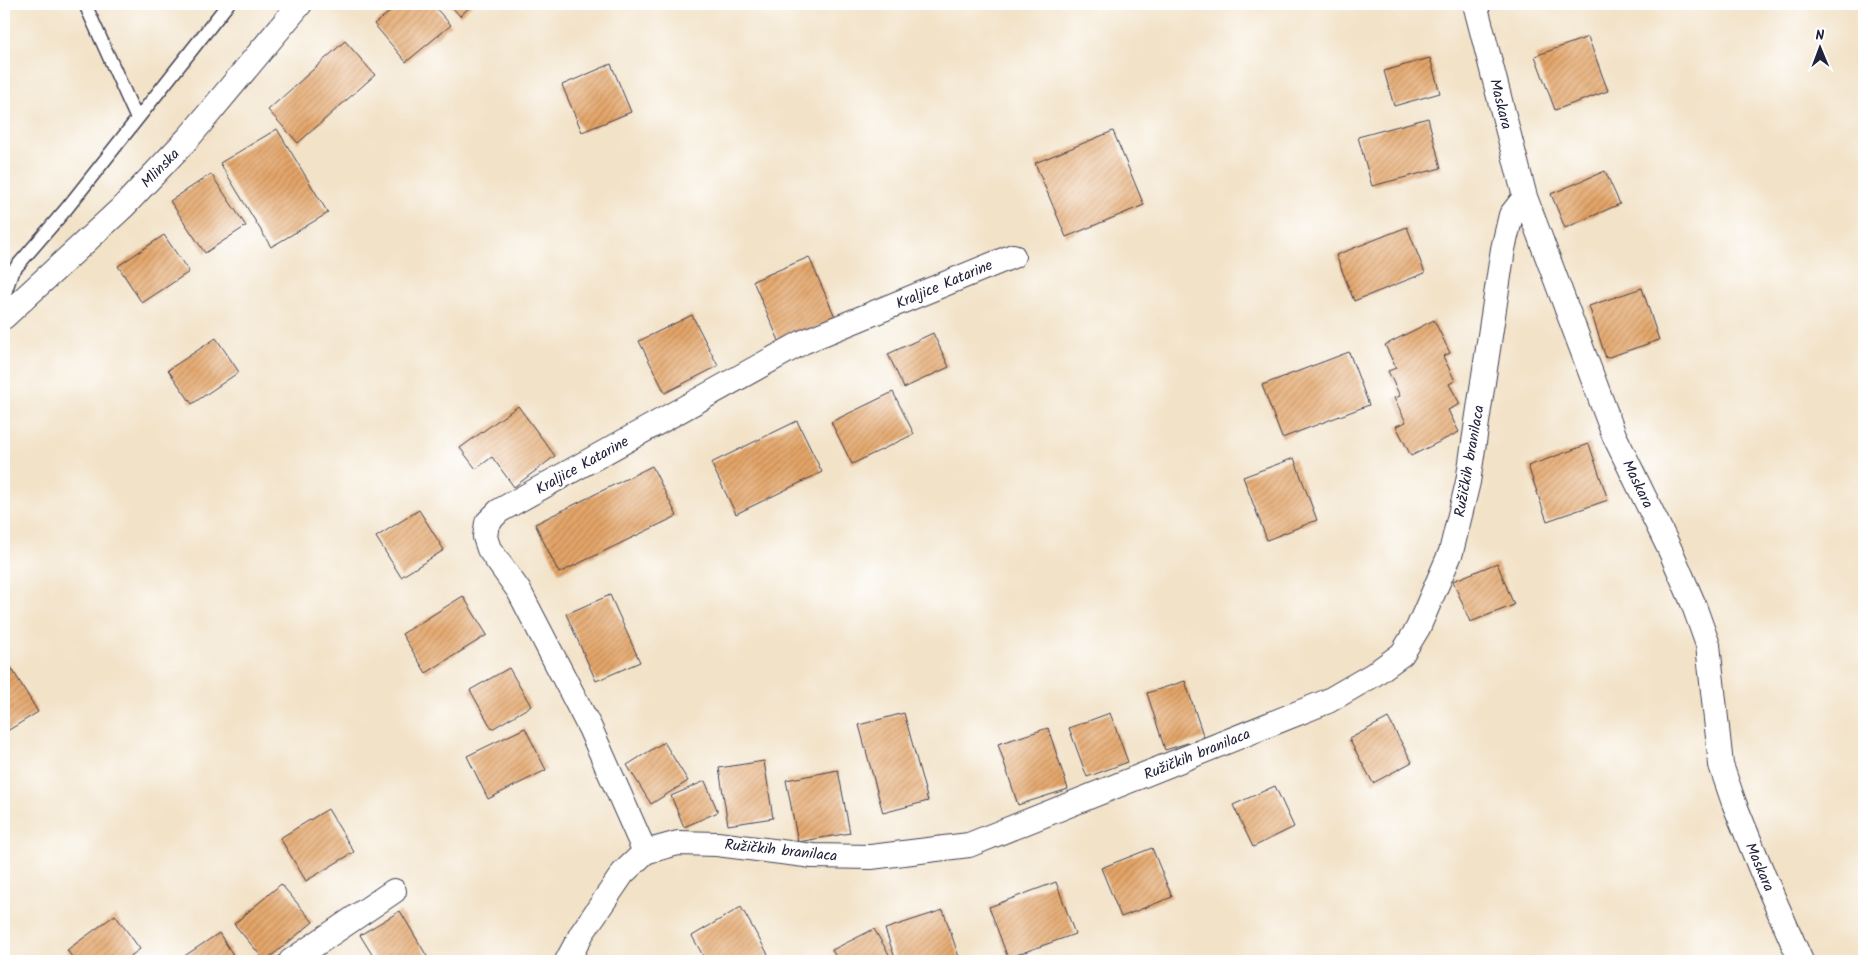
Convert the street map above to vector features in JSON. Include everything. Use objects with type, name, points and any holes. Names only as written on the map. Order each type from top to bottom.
[{"type":"street","name":"Mlinska","points":[[4,317],[123,207],[190,136],[300,4]]},
{"type":"street","name":"Maskara","points":[[1476,4],[1525,197],[1614,435],[1671,552],[1693,603],[1708,645],[1721,765],[1734,803],[1801,961]]},
{"type":"street","name":"Ružičkih branilaca","points":[[567,961],[582,933],[623,873],[645,852],[678,843],[688,843],[718,844],[813,856],[871,857],[969,845],[1328,701],[1373,675],[1402,654],[1418,628],[1451,552],[1468,482],[1503,249],[1512,215],[1525,197]]},
{"type":"street","name":"Kraljice Katarine","points":[[645,852],[590,728],[519,591],[489,549],[485,536],[487,523],[499,511],[803,342],[1013,256]]},
{"type":"street","points":[[291,961],[394,891]]},
{"type":"lane","points":[[85,4],[137,119]]},
{"type":"lane","points":[[4,296],[12,272],[67,208],[228,4]]},
{"type":"building","points":[[400,4],[432,4],[451,25],[406,62],[374,24]]},
{"type":"building","points":[[449,4],[473,4],[460,16]]},
{"type":"building","points":[[1588,37],[1608,91],[1555,110],[1535,56]]},
{"type":"building","points":[[345,41],[375,75],[298,143],[268,110]]},
{"type":"building","points":[[1430,58],[1440,93],[1394,106],[1384,71]]},
{"type":"building","points":[[611,64],[631,112],[582,132],[562,85]]},
{"type":"building","points":[[1428,118],[1441,168],[1372,186],[1358,137]]},
{"type":"building","points":[[277,129],[328,213],[271,247],[220,163]]},
{"type":"building","points":[[1113,131],[1144,205],[1066,237],[1035,163]]},
{"type":"building","points":[[1605,171],[1620,204],[1565,228],[1551,194]]},
{"type":"building","points":[[211,174],[246,226],[205,253],[170,201]]},
{"type":"building","points":[[1407,227],[1425,273],[1354,301],[1336,255]]},
{"type":"building","points":[[164,235],[189,272],[142,303],[118,266]]},
{"type":"building","points":[[809,257],[836,319],[780,343],[753,281]]},
{"type":"building","points":[[1642,288],[1659,340],[1606,358],[1589,306]]},
{"type":"building","points":[[692,315],[718,366],[665,393],[639,341]]},
{"type":"building","points":[[1434,320],[1450,353],[1443,356],[1455,381],[1449,384],[1460,404],[1448,410],[1459,432],[1411,456],[1396,426],[1406,422],[1394,398],[1400,396],[1388,371],[1396,368],[1385,345]]},
{"type":"building","points":[[933,333],[949,367],[904,388],[888,354]]},
{"type":"building","points":[[216,338],[239,372],[192,404],[168,370]]},
{"type":"building","points":[[1349,352],[1369,405],[1282,438],[1262,385]]},
{"type":"building","points":[[893,392],[914,434],[852,464],[831,422]]},
{"type":"building","points":[[518,406],[555,456],[514,487],[492,457],[476,469],[460,448]]},
{"type":"building","points":[[797,421],[822,472],[736,514],[711,463]]},
{"type":"building","points":[[1589,444],[1608,500],[1547,521],[1528,466]]},
{"type":"building","points":[[1294,458],[1317,520],[1267,540],[1243,477]]},
{"type":"building","points":[[652,466],[677,516],[559,573],[535,524]]},
{"type":"building","points":[[419,510],[444,550],[401,577],[376,537]]},
{"type":"building","points":[[1497,563],[1514,605],[1470,622],[1453,581]]},
{"type":"building","points":[[610,595],[640,662],[596,681],[566,614]]},
{"type":"building","points":[[463,596],[487,635],[426,673],[402,634]]},
{"type":"building","points":[[9,664],[38,712],[4,733],[4,667]]},
{"type":"building","points":[[509,668],[531,706],[492,729],[470,690]]},
{"type":"building","points":[[1185,681],[1204,738],[1165,750],[1147,693]]},
{"type":"building","points":[[904,713],[928,801],[883,813],[859,725]]},
{"type":"building","points":[[1110,713],[1128,762],[1087,777],[1069,728]]},
{"type":"building","points":[[1388,718],[1412,762],[1373,783],[1349,739]]},
{"type":"building","points":[[525,728],[546,770],[488,799],[467,756]]},
{"type":"building","points":[[1048,728],[1068,789],[1018,805],[998,744]]},
{"type":"building","points":[[664,742],[688,781],[651,804],[627,765]]},
{"type":"building","points":[[764,761],[773,818],[728,825],[719,768]]},
{"type":"building","points":[[838,770],[850,833],[798,842],[786,780]]},
{"type":"building","points":[[705,781],[718,812],[684,827],[671,796]]},
{"type":"building","points":[[1275,786],[1294,827],[1253,847],[1233,805]]},
{"type":"building","points":[[328,809],[354,852],[306,881],[280,838]]},
{"type":"building","points":[[1152,848],[1172,897],[1121,917],[1101,868]]},
{"type":"building","points":[[1056,882],[1075,934],[1008,958],[989,907]]},
{"type":"building","points":[[281,884],[313,922],[265,961],[234,924]]},
{"type":"building","points":[[741,907],[769,956],[759,961],[706,961],[692,936]]},
{"type":"building","points":[[943,910],[959,957],[946,961],[896,961],[885,929]]},
{"type":"building","points":[[400,911],[428,958],[422,961],[376,961],[360,935]]},
{"type":"building","points":[[115,915],[140,949],[124,961],[75,961],[67,950]]},
{"type":"building","points":[[874,929],[893,961],[838,961],[832,950]]},
{"type":"building","points":[[219,933],[237,961],[181,961],[180,959]]}]
